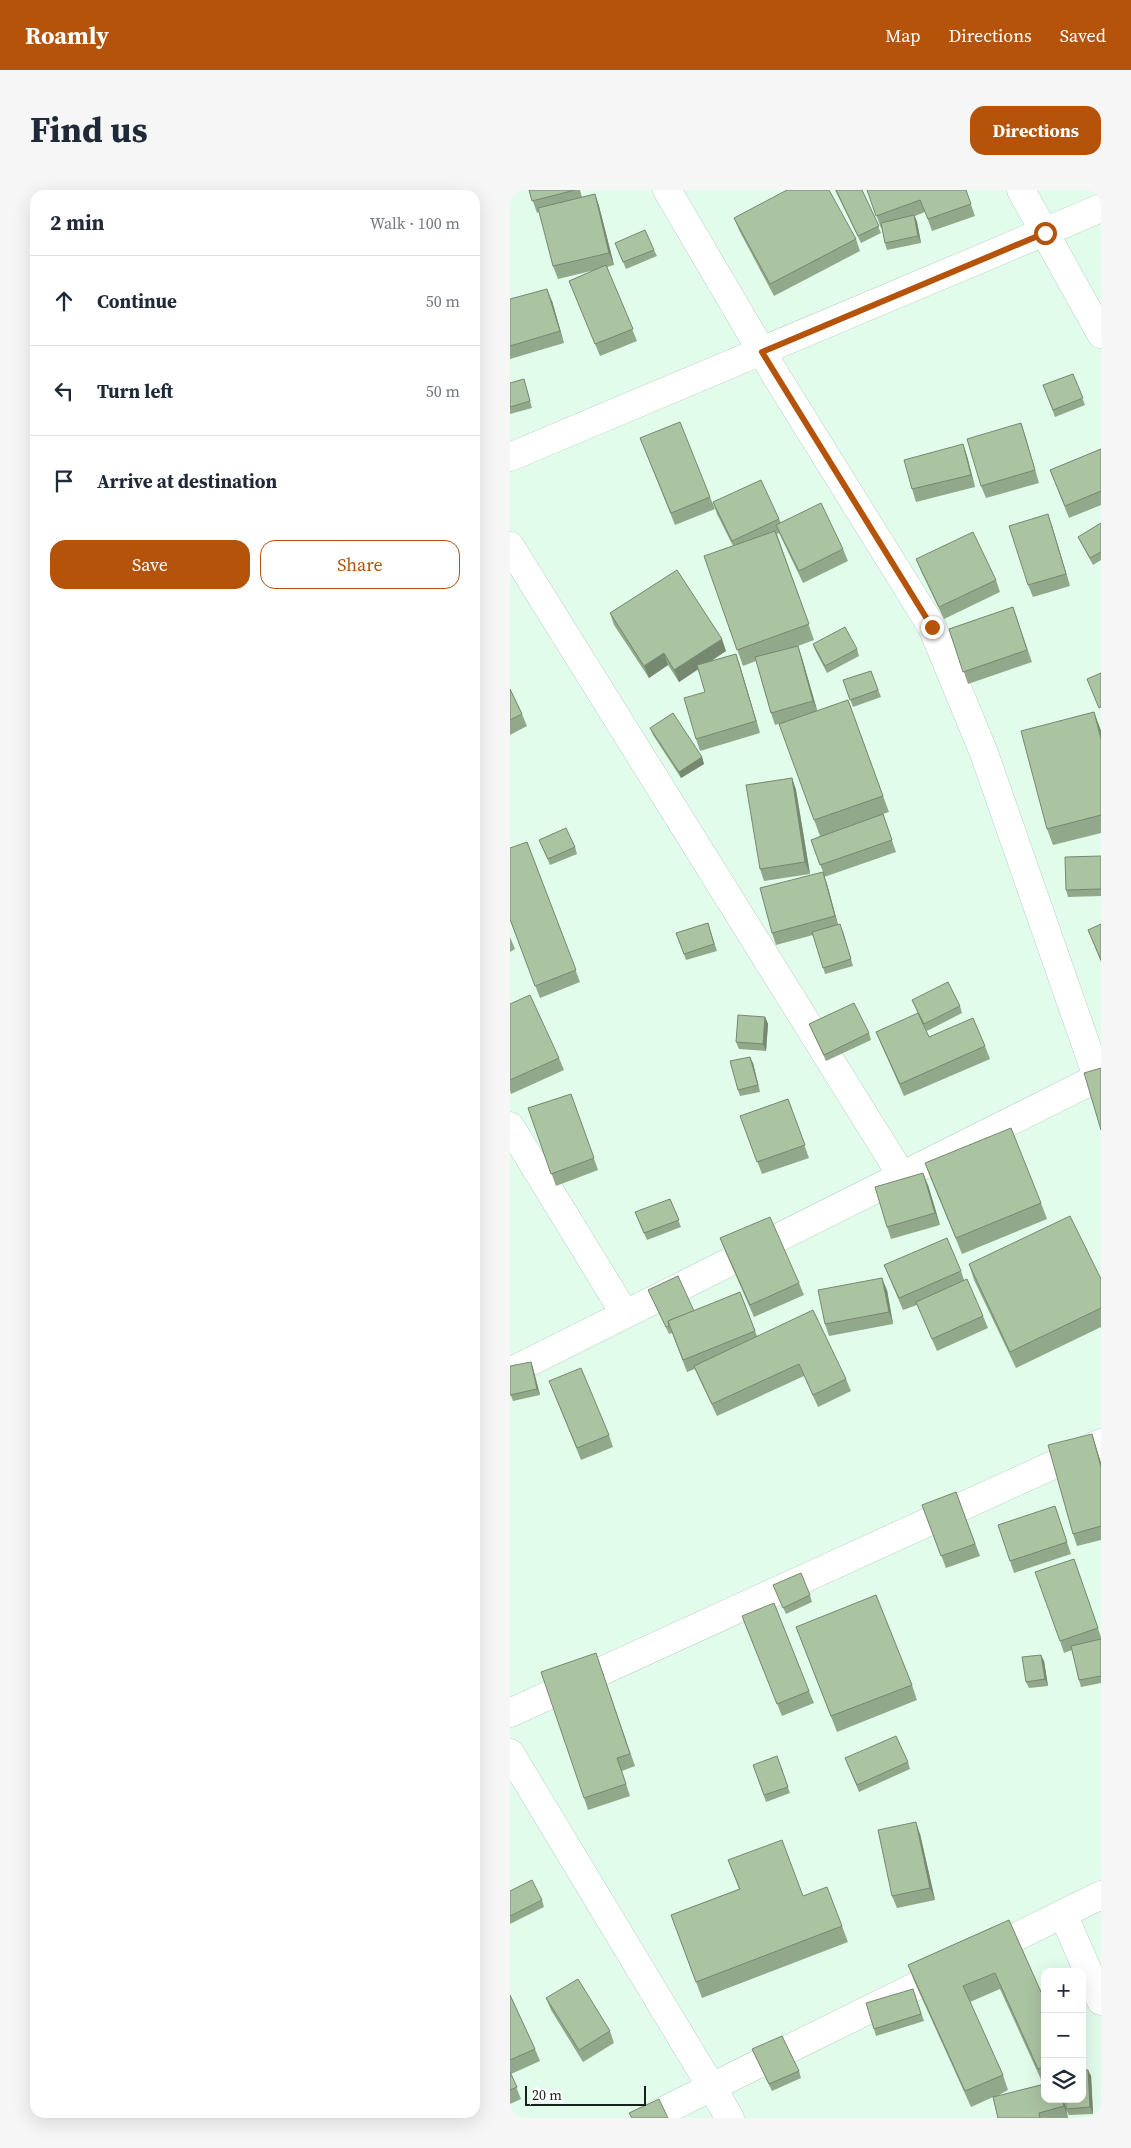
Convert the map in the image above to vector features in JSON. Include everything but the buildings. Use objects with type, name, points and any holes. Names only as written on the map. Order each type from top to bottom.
[{"type":"street","points":[[510,1372],[902,1176],[1100,1080],[984,753],[932,627],[762,352],[667,190]]},
{"type":"street","points":[[1021,190],[1101,334]]},
{"type":"street","points":[[510,457],[1101,208]]},
{"type":"street","points":[[510,546],[902,1176]]},
{"type":"street","points":[[510,1126],[625,1314]]},
{"type":"street","points":[[510,1714],[1101,1443]]},
{"type":"street","points":[[510,1753],[730,2118]]},
{"type":"street","points":[[649,2118],[1101,1895]]},
{"type":"street","points":[[1063,1914],[1101,2001]]},
{"type":"route","points":[[932,627],[762,352],[1045,233]]}]
